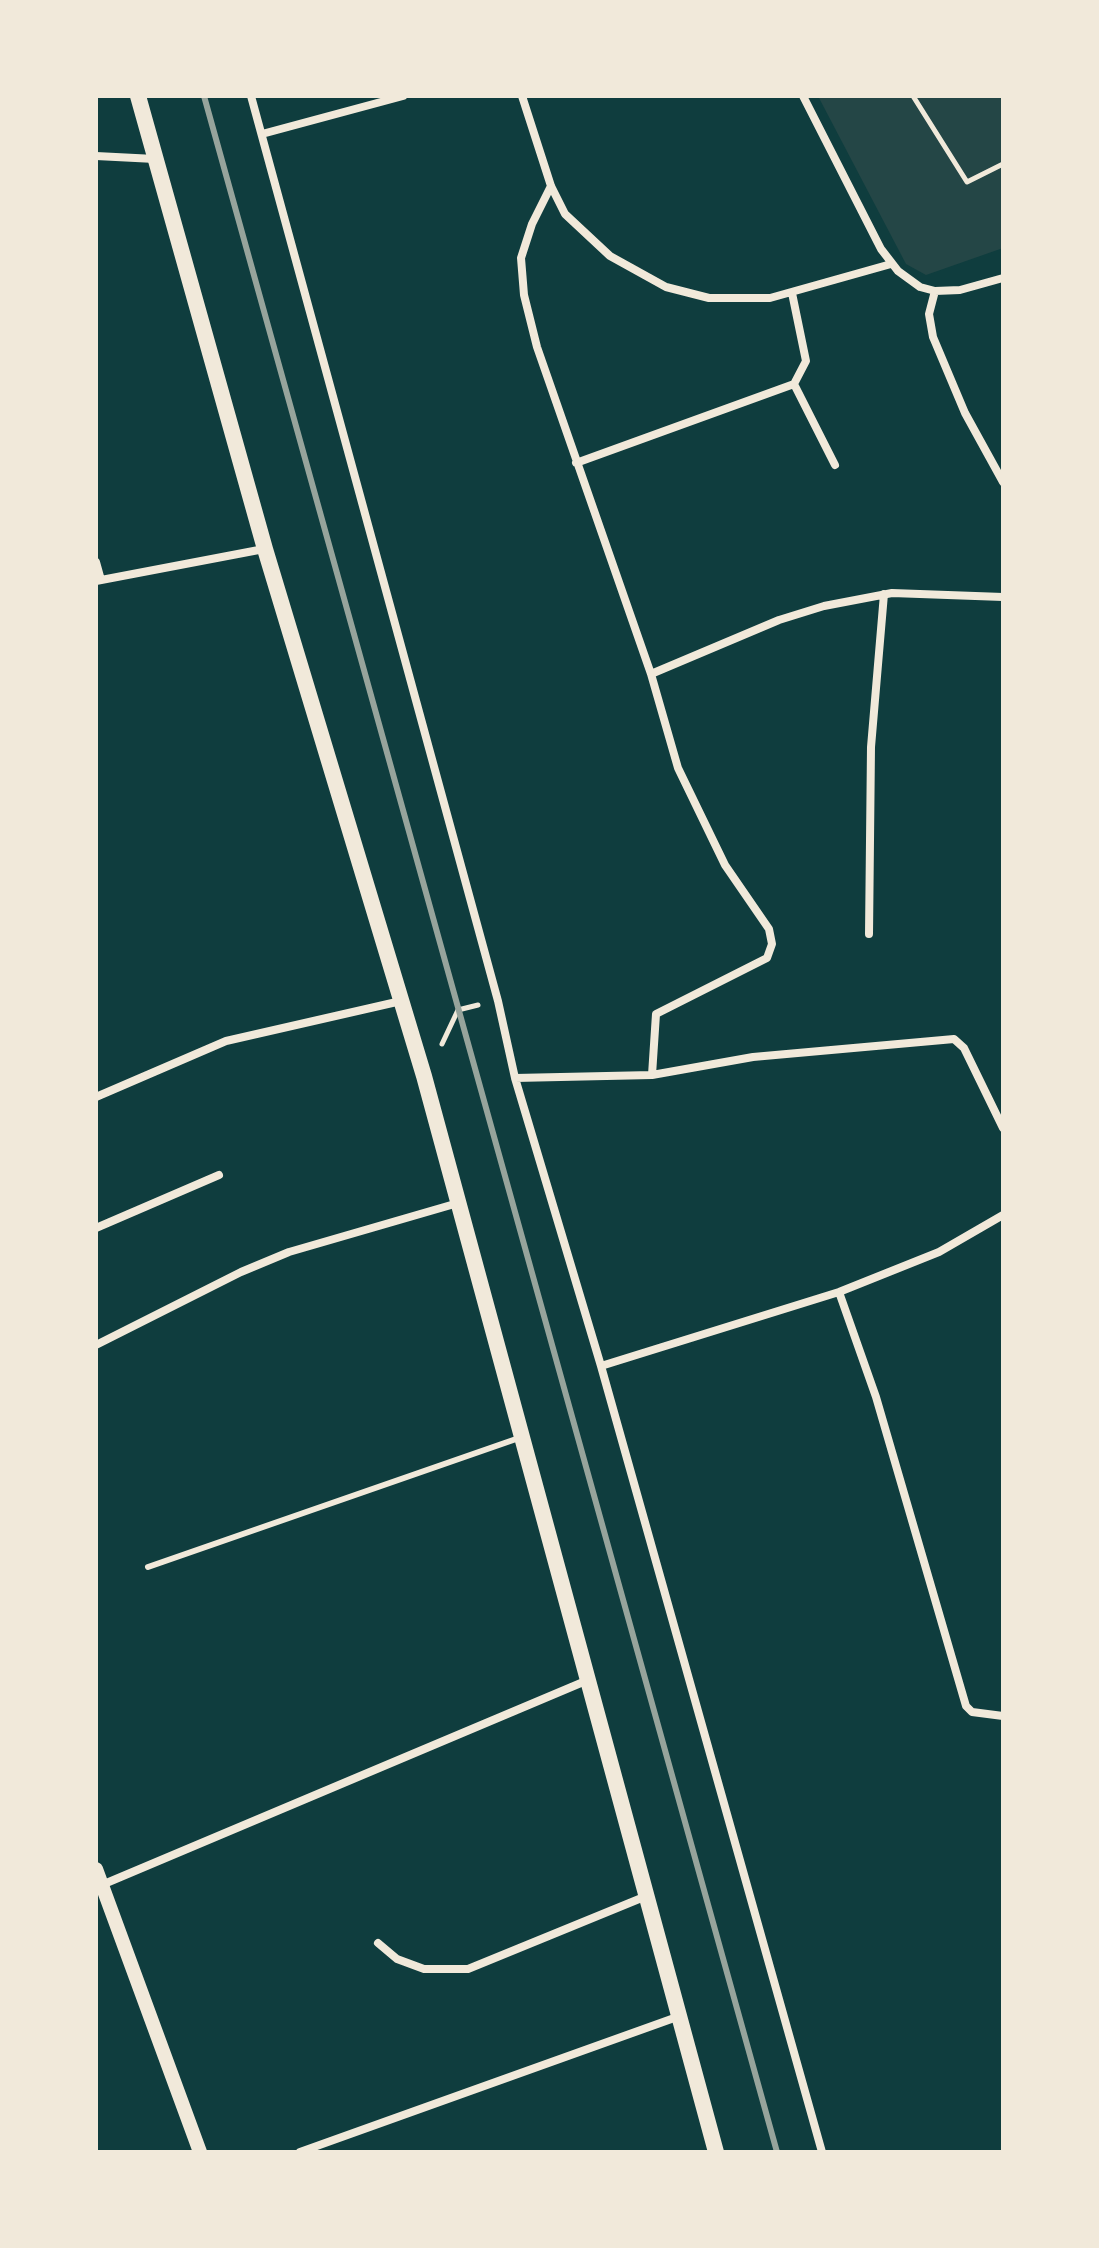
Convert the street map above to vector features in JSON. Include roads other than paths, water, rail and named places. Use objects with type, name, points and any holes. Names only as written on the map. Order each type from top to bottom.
[{"type":"main road","points":[[138,96],[265,549],[424,1076],[644,1897],[716,2152]]},
{"type":"street","points":[[251,96],[498,1001],[515,1078],[601,1366],[822,2152]]},
{"type":"street","points":[[262,134],[403,96]]},
{"type":"street","points":[[522,96],[551,186],[565,214],[595,245],[666,287],[731,300],[792,293],[891,264]]},
{"type":"street","points":[[803,96],[891,264],[909,280],[935,291],[960,290],[1003,278]]},
{"type":"street","points":[[96,156],[156,159]]},
{"type":"street","points":[[551,186],[532,224],[521,271],[537,347],[651,674],[682,779],[725,865],[769,929],[772,944],[767,958],[656,1014],[652,1075]]},
{"type":"street","points":[[935,291],[929,314],[933,337],[965,413],[1003,482]]},
{"type":"street","points":[[576,463],[794,384],[806,361],[792,293]]},
{"type":"street","points":[[794,384],[835,465]]},
{"type":"street","points":[[96,562],[99,580],[265,549]]},
{"type":"street","points":[[651,674],[779,620],[824,606],[884,594],[1003,597]]},
{"type":"street","points":[[869,934],[871,747],[884,594]]},
{"type":"street","points":[[96,1097],[226,1041],[402,1000]]},
{"type":"street","points":[[515,1078],[652,1075],[753,1057],[954,1039],[964,1048],[1003,1128]]},
{"type":"street","points":[[96,1228],[219,1175]]},
{"type":"street","points":[[96,1345],[241,1272],[289,1252],[458,1203]]},
{"type":"street","points":[[601,1366],[839,1292],[939,1252],[1003,1215]]},
{"type":"street","points":[[839,1292],[876,1397],[966,1706],[972,1712],[1003,1716]]},
{"type":"street","points":[[104,1884],[588,1680]]},
{"type":"street","points":[[96,1869],[200,2152]]},
{"type":"street","points":[[378,1943],[397,1959],[424,1969],[468,1969],[644,1897]]},
{"type":"street","points":[[300,2152],[677,2017]]},
{"type":"lane","points":[[148,1567],[523,1437]]},
{"type":"railway","points":[[204,96],[777,2152]]}]
